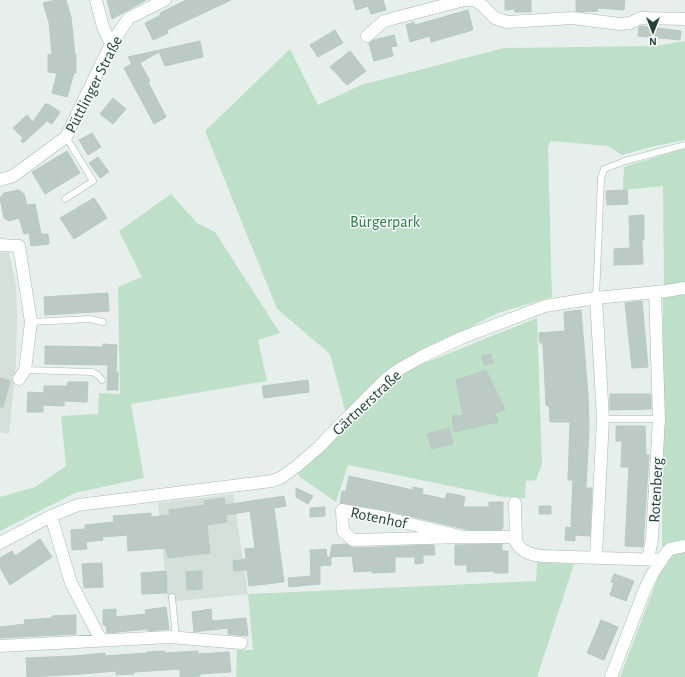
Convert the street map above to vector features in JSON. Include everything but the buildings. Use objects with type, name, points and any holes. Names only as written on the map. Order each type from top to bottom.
[{"type":"street","points":[[96,0],[103,27],[111,44]]},
{"type":"street","name":"Püttlinger Straße","points":[[0,180],[13,176],[66,137],[111,44],[129,18],[165,0]]},
{"type":"street","points":[[367,36],[384,21],[465,0],[474,0],[483,6],[495,18],[507,22],[572,18],[620,24],[630,23],[641,18],[685,19]]},
{"type":"street","points":[[0,245],[19,246],[31,322],[22,374]]},
{"type":"street","name":"Gärtnerstraße","points":[[0,543],[51,516],[78,505],[267,481],[282,477],[319,447],[386,380],[412,362],[466,336],[545,306],[596,298],[685,288]]},
{"type":"street","name":"Rotenberg","points":[[648,560],[652,539],[659,419],[656,292]]},
{"type":"street","points":[[596,298],[603,419],[596,557]]},
{"type":"street","points":[[515,503],[515,537],[518,546],[533,555],[662,560]]},
{"type":"street","name":"Rotenhof","points":[[464,537],[382,516],[342,510],[343,531],[353,540],[515,537]]},
{"type":"street","points":[[51,516],[71,583],[101,640]]},
{"type":"street","points":[[611,677],[645,589],[670,549],[685,546]]},
{"type":"street","points":[[0,646],[101,640],[176,638],[240,642]]},
{"type":"lane","points":[[65,199],[93,181],[66,137]]},
{"type":"lane","points":[[596,298],[601,178],[604,168],[685,144]]},
{"type":"lane","points":[[31,322],[90,319],[103,322]]},
{"type":"lane","points":[[22,374],[92,372],[98,375],[102,380]]},
{"type":"lane","points":[[603,419],[659,419]]},
{"type":"lane","points":[[172,597],[176,638]]},
{"type":"shaded area","points":[[9,252],[16,286],[17,316],[16,362],[9,434],[0,432],[0,253]]},
{"type":"shaded area","points":[[233,494],[248,594],[168,602],[158,503]]},
{"type":"green space","name":"Bürgerpark","points":[[685,41],[685,140],[622,155],[608,146],[551,141],[548,148],[552,297],[498,313],[454,335],[346,414],[330,354],[277,309],[205,131],[290,49],[318,105],[361,85],[504,48],[655,46]]},
{"type":"green space","points":[[685,148],[685,283],[664,288],[663,186],[623,190],[624,167]]},
{"type":"green space","points":[[171,194],[197,223],[215,232],[280,333],[258,340],[267,381],[131,404],[144,478],[75,493],[0,531],[0,497],[35,487],[66,466],[61,416],[98,414],[99,393],[120,394],[118,287],[142,277],[119,231]]},
{"type":"green space","points":[[685,294],[685,543],[662,546],[663,298]]},
{"type":"green space","points":[[537,318],[542,464],[536,480],[526,481],[525,498],[504,497],[348,465],[336,502],[300,477],[297,473],[386,386],[398,377],[420,365]]},
{"type":"green space","points":[[685,551],[685,677],[620,677],[662,567],[675,553]]},
{"type":"green space","points":[[537,562],[574,564],[537,677],[236,677],[237,650],[253,650],[248,594],[536,581]]}]
